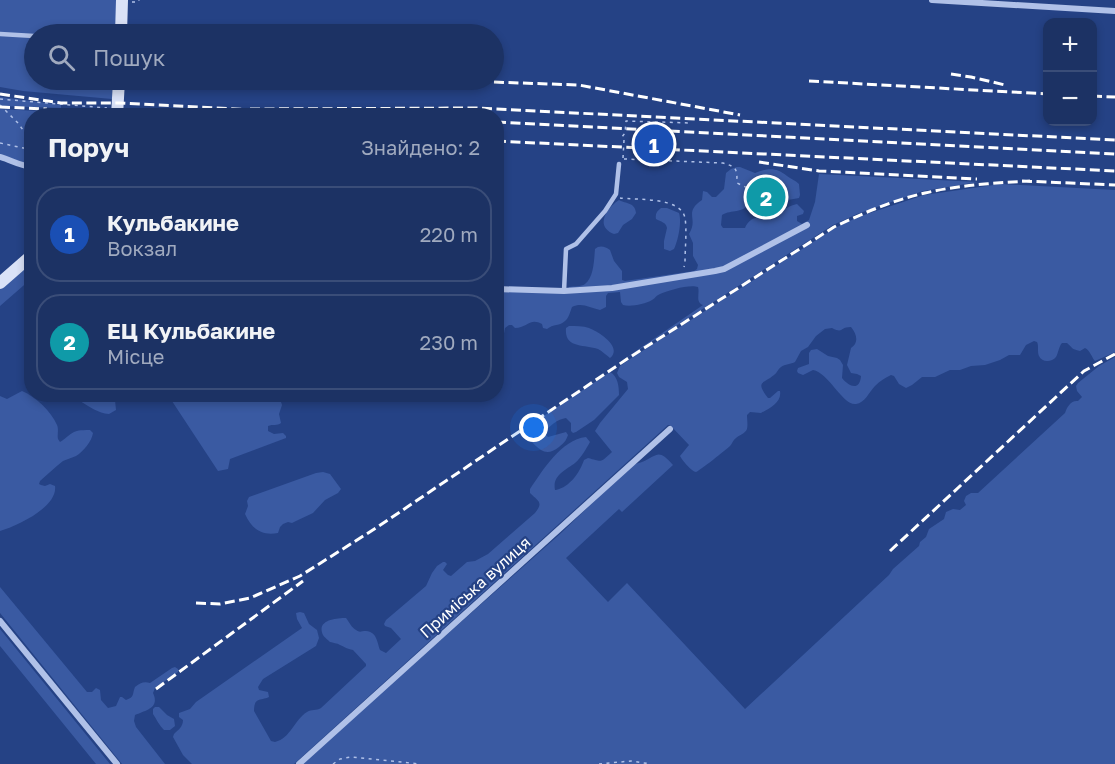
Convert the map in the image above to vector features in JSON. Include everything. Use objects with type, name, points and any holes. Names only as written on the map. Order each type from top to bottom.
[{"type":"street","points":[[121,24],[122,0]]},
{"type":"street","points":[[932,0],[1115,11]]},
{"type":"street","points":[[116,108],[118,90]]},
{"type":"street","points":[[0,157],[24,166]]},
{"type":"street","points":[[504,289],[564,291],[612,288],[724,269],[807,225]]},
{"type":"street","points":[[0,283],[24,262]]},
{"type":"street","name":"Приміська вулиця","points":[[299,764],[670,429]]},
{"type":"street","points":[[0,621],[117,764]]},
{"type":"lane","points":[[0,34],[24,35]]},
{"type":"lane","points":[[564,291],[566,249],[576,244],[614,198],[619,164]]},
{"type":"path","points":[[0,99],[74,108]]},
{"type":"path","points":[[0,105],[24,131]]},
{"type":"path","points":[[623,159],[624,140],[622,137],[625,133],[626,121],[691,123]]},
{"type":"path","points":[[0,143],[24,148]]},
{"type":"path","points":[[619,164],[619,159],[623,159],[733,165],[737,170],[737,183],[752,190],[751,205]]},
{"type":"path","points":[[614,198],[666,202],[680,208],[685,218],[685,262],[681,278]]},
{"type":"path","points":[[333,764],[340,759],[351,757],[420,764]]},
{"type":"path","points":[[599,764],[631,761],[651,764]]},
{"type":"shaded area","points":[[0,0],[118,0],[117,24],[24,24],[24,90],[112,90],[112,99],[23,91],[0,87]]},
{"type":"shaded area","points":[[0,97],[61,105],[61,108],[0,106]]},
{"type":"shaded area","points":[[0,109],[24,110],[24,163],[0,156]]},
{"type":"shaded area","points":[[740,167],[755,173],[768,169],[779,171],[799,184],[800,195],[799,198],[788,200],[784,196],[782,187],[778,185],[753,184],[750,203],[744,209],[722,215],[723,228],[745,228],[753,219],[770,216],[797,204],[804,211],[803,214],[797,216],[797,221],[802,224],[809,220],[815,202],[819,174],[978,182],[923,191],[857,214],[833,225],[620,362],[703,305],[698,300],[698,287],[674,289],[646,303],[630,306],[623,305],[620,292],[608,293],[606,307],[600,310],[583,305],[576,306],[572,307],[568,317],[561,324],[547,329],[538,322],[531,322],[519,328],[509,325],[505,328],[504,334],[504,290],[568,289],[583,285],[590,277],[595,249],[598,247],[610,250],[614,261],[622,271],[622,280],[625,281],[697,269],[698,265],[693,256],[693,243],[689,234],[693,224],[693,209],[702,200],[703,191],[716,197],[724,189],[726,173]]},
{"type":"shaded area","points":[[1001,184],[1115,190],[1115,352],[1095,361],[1085,348],[1080,351],[1067,343],[1062,343],[1056,357],[1045,361],[1040,358],[1038,344],[1034,341],[1026,345],[1020,355],[1009,355],[985,365],[950,370],[935,377],[922,377],[906,388],[891,375],[856,404],[846,400],[819,372],[813,370],[803,375],[797,371],[798,368],[809,364],[809,353],[817,349],[840,360],[843,365],[842,378],[845,381],[854,386],[859,384],[861,376],[851,373],[847,365],[851,348],[856,341],[853,330],[851,327],[840,330],[825,329],[801,351],[795,362],[781,367],[762,384],[768,398],[780,391],[779,398],[775,404],[761,413],[750,412],[747,415],[746,431],[724,451],[696,472],[687,466],[680,456],[689,445],[668,425],[294,764],[192,764],[183,755],[173,737],[183,722],[179,713],[190,709],[196,702],[302,628],[296,613],[304,613],[309,624],[317,630],[319,638],[316,646],[263,679],[258,687],[259,690],[268,692],[269,697],[256,701],[254,711],[271,741],[275,742],[285,737],[307,712],[321,708],[366,666],[353,650],[330,642],[324,637],[322,626],[325,623],[332,619],[346,618],[357,631],[372,633],[380,650],[386,653],[401,639],[391,628],[385,626],[386,620],[426,586],[437,566],[445,562],[447,564],[443,570],[451,576],[467,562],[475,561],[488,554],[535,513],[539,504],[530,493],[530,489],[553,457],[577,439],[586,437],[590,442],[577,461],[558,477],[555,490],[570,482],[584,460],[588,458],[601,461],[612,452],[595,431],[628,389],[627,382],[617,373],[620,366],[835,228],[858,217],[924,195]]},
{"type":"shaded area","points":[[619,200],[632,205],[636,213],[618,233],[614,234],[605,227],[604,218],[608,210]]},
{"type":"shaded area","points":[[661,208],[679,213],[680,217],[677,241],[674,249],[670,251],[664,249],[667,228],[664,223],[656,219]]},
{"type":"shaded area","points":[[24,266],[24,285],[0,306],[0,288]]},
{"type":"shaded area","points":[[569,326],[587,327],[598,333],[612,345],[613,354],[610,358],[598,349],[572,343],[566,335],[566,328]]},
{"type":"shaded area","points":[[1115,357],[1115,764],[301,764],[560,534],[630,467],[658,454],[664,456],[673,465],[622,512],[619,509],[566,558],[608,602],[627,583],[745,709],[919,546],[929,529],[944,519],[946,512],[953,509],[960,510],[966,505],[964,501],[966,496],[978,493],[1065,413],[1071,403],[1078,401],[1082,397],[1077,391],[1078,383],[1099,366]]},
{"type":"shaded area","points":[[610,372],[616,379],[619,395],[594,420],[576,432],[571,431],[571,423],[566,418],[551,425],[544,433],[548,437],[566,432],[568,435],[559,447],[553,451],[543,451],[523,434],[522,430]]},
{"type":"shaded area","points":[[22,391],[24,402],[39,402],[58,427],[60,442],[75,431],[90,430],[93,433],[89,443],[81,452],[63,461],[40,481],[41,485],[55,486],[50,501],[26,520],[0,531],[0,396],[7,399]]},
{"type":"shaded area","points":[[82,402],[115,402],[116,410],[109,414]]},
{"type":"shaded area","points":[[173,402],[281,402],[279,414],[281,423],[268,426],[268,431],[274,434],[283,433],[286,438],[230,459],[228,469],[218,471]]},
{"type":"shaded area","points":[[323,472],[330,474],[341,489],[325,500],[313,513],[292,523],[283,524],[278,533],[262,532],[251,524],[245,514],[249,497]]},
{"type":"shaded area","points":[[0,587],[87,692],[92,692],[96,688],[100,690],[101,700],[108,708],[116,706],[120,697],[126,700],[131,698],[135,687],[139,684],[150,683],[172,668],[178,669],[178,672],[155,688],[153,693],[155,702],[147,710],[135,715],[134,721],[136,727],[165,764],[122,764],[0,613]]},
{"type":"shaded area","points":[[0,629],[110,764],[96,764],[0,646]]},
{"type":"shaded area","points":[[155,707],[159,707],[174,719],[175,726],[170,730],[164,730],[153,714]]},
{"type":"railway","points":[[951,74],[1005,85]]},
{"type":"railway","points":[[809,81],[1043,94]]},
{"type":"railway","points":[[504,82],[579,85],[740,115]]},
{"type":"railway","points":[[0,94],[61,103],[118,103],[217,108]]},
{"type":"railway","points":[[1097,96],[1115,97]]},
{"type":"railway","points":[[0,107],[24,108]]},
{"type":"railway","points":[[504,109],[1115,140]]},
{"type":"railway","points":[[504,122],[1115,154]]},
{"type":"railway","points":[[504,141],[1115,171]]},
{"type":"railway","points":[[759,162],[819,171],[977,179]]},
{"type":"railway","points":[[1022,181],[1115,185]]},
{"type":"railway","points":[[196,603],[220,604],[250,598],[300,576],[376,528],[627,359],[834,227],[879,207],[925,193],[964,186],[1030,181]]},
{"type":"railway","points":[[890,551],[1084,371],[1115,354]]},
{"type":"railway","points":[[156,689],[303,581]]},
{"type":"place","name":"Кульбакине","points":[[654,144]]},
{"type":"place","name":"ЕЦ Кульбакине","points":[[766,197]]}]
